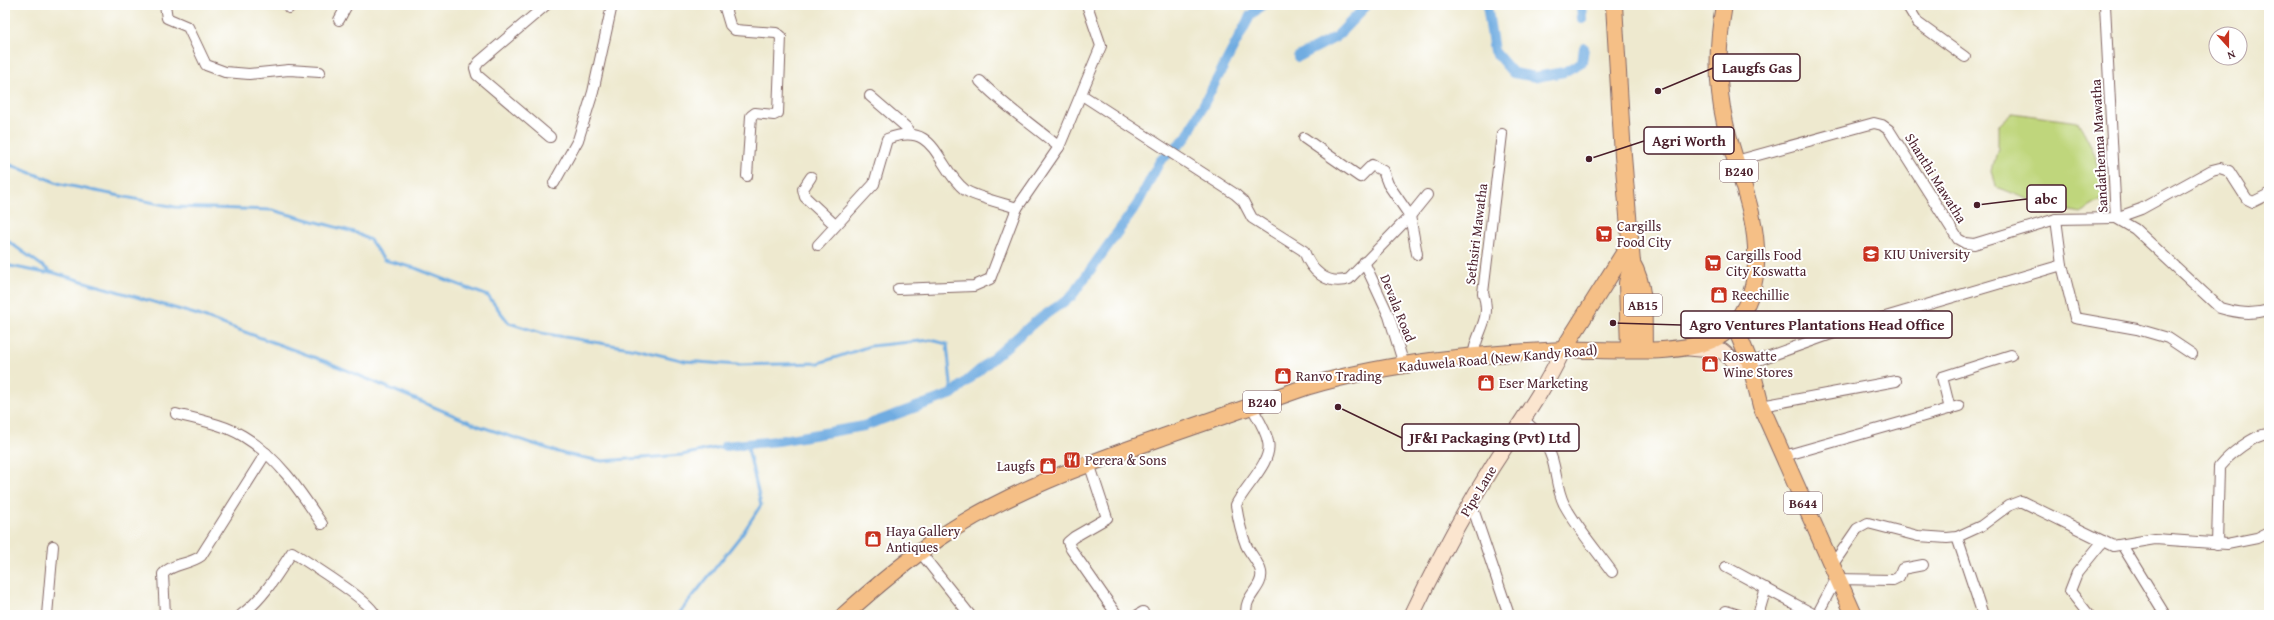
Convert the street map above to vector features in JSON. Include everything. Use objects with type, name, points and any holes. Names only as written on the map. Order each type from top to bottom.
[{"type":"main road","name":"AB15","points":[[1614,5],[1623,156],[1632,263],[1627,283],[1637,349]]},
{"type":"main road","name":"Kaduwela Road (New Kandy Road)","points":[[844,615],[870,591],[939,538],[997,505],[1089,463],[1251,406],[1344,376],[1404,364],[1563,350],[1684,347],[1707,342],[1731,327],[1749,298],[1756,264],[1754,220],[1725,123],[1719,81],[1720,36],[1724,5]]},
{"type":"main road","points":[[1563,350],[1631,242]]},
{"type":"main road","name":"B644","points":[[1731,327],[1761,406],[1854,615]]},
{"type":"street","points":[[165,5],[167,18],[188,27],[206,65],[225,72],[249,74],[289,70],[320,72]]},
{"type":"street","points":[[339,20],[347,5]]},
{"type":"street","points":[[546,5],[479,62],[476,68],[477,75],[550,137]]},
{"type":"street","points":[[554,183],[578,140],[593,92],[612,5]]},
{"type":"street","points":[[724,5],[730,25],[735,30],[776,33],[781,36],[778,113],[774,115],[755,113],[751,116],[747,176]]},
{"type":"street","points":[[898,289],[974,286],[990,279],[1017,208],[1059,148],[1082,96],[1101,46],[1087,5]]},
{"type":"street","points":[[1907,5],[1918,23],[1965,57]]},
{"type":"street","name":"Sandathenna Mawatha","points":[[2105,5],[2116,218],[2135,229],[2220,308],[2237,313],[2255,314],[2269,310]]},
{"type":"street","points":[[980,81],[999,102],[1032,124],[1059,148]]},
{"type":"street","points":[[870,96],[906,127],[910,134]]},
{"type":"street","points":[[1082,96],[1159,147],[1235,194],[1243,201],[1252,218],[1304,251],[1308,262],[1328,280],[1338,282],[1348,279],[1410,216],[1427,195]]},
{"type":"street","name":"Shanthi Mawatha","points":[[1736,161],[1874,123],[1882,125],[1889,130],[1958,239],[1965,243],[1974,244],[2056,219],[2116,218]]},
{"type":"street","points":[[818,245],[874,184],[887,139],[901,134],[917,134],[932,145],[944,166],[966,190],[1017,208]]},
{"type":"street","name":"Sethsiri Mawatha","points":[[1473,358],[1474,343],[1486,318],[1487,304],[1483,293],[1502,134]]},
{"type":"street","points":[[1304,138],[1360,177],[1372,166],[1383,171],[1388,184],[1410,216],[1418,254]]},
{"type":"street","points":[[2116,218],[2141,209],[2212,170],[2220,168],[2229,171],[2247,199],[2253,202],[2269,194]]},
{"type":"street","points":[[811,177],[803,189],[805,197],[835,225]]},
{"type":"street","points":[[2056,219],[2062,266],[2075,318],[2136,329],[2168,338],[2192,354]]},
{"type":"street","name":"Devala Road","points":[[1364,262],[1389,316],[1404,364]]},
{"type":"street","points":[[1684,347],[1722,351],[1747,366],[1848,328],[2062,266]]},
{"type":"street","name":"Pipe Lane","points":[[1412,615],[1438,559],[1470,503],[1554,370],[1563,350]]},
{"type":"street","points":[[1784,456],[1955,408],[1942,377],[2011,355]]},
{"type":"street","points":[[1761,406],[1896,381]]},
{"type":"street","points":[[1247,615],[1246,605],[1249,596],[1260,582],[1261,573],[1246,545],[1236,505],[1264,462],[1269,451],[1268,442],[1251,406]]},
{"type":"street","points":[[176,414],[214,424],[243,436],[266,453],[293,481],[322,524]]},
{"type":"street","points":[[1522,419],[1536,432],[1546,446],[1554,465],[1557,486],[1564,504],[1612,572]]},
{"type":"street","points":[[2217,544],[2219,467],[2227,457],[2262,434],[2269,434]]},
{"type":"street","points":[[165,615],[163,574],[168,568],[194,561],[201,556],[266,453]]},
{"type":"street","points":[[1089,463],[1108,518],[1074,537],[1068,542],[1071,550],[1117,615]]},
{"type":"street","points":[[1726,567],[1816,615],[1834,573],[1857,529],[1868,523],[1918,536],[1947,538],[1958,537],[1981,526],[2008,506],[2021,501],[2081,529],[2113,546],[2155,539],[2217,544],[2244,542],[2269,532]]},
{"type":"street","points":[[1470,503],[1509,615]]},
{"type":"street","points":[[1958,537],[1983,615]]},
{"type":"street","points":[[2089,615],[2070,591],[2077,573],[2103,541]]},
{"type":"street","points":[[2122,545],[2165,615]]},
{"type":"street","points":[[47,615],[52,546]]},
{"type":"street","points":[[240,615],[250,608],[269,588],[292,552],[358,598],[374,612],[375,615]]},
{"type":"street","points":[[920,552],[970,615]]},
{"type":"street","points":[[1834,573],[1893,580],[1899,577],[1902,569],[1923,565]]},
{"type":"street","points":[[1758,615],[1766,588]]},
{"type":"street","points":[[1726,611],[1739,615]]},
{"type":"green space","points":[[2012,113],[2078,122],[2093,150],[2107,197],[2080,213],[2042,205],[1996,187],[1992,170],[1998,148],[1998,126]]},
{"type":"waterway","points":[[725,446],[778,441],[864,426],[952,394],[1036,321],[1071,297],[1137,205],[1160,161],[1186,138],[1250,16],[1262,5]]},
{"type":"waterway","points":[[1298,57],[1336,37],[1367,5]]},
{"type":"waterway","points":[[1487,5],[1494,51],[1513,73],[1536,77],[1564,72],[1582,62],[1584,48]]},
{"type":"waterway","points":[[1581,5],[1582,19]]},
{"type":"waterway","points":[[5,163],[61,184],[175,207],[272,210],[354,232],[370,240],[384,260],[415,268],[488,296],[509,323],[541,333],[636,349],[685,361],[738,365],[819,363],[870,346],[931,340],[947,344],[952,394]]},
{"type":"waterway","points":[[5,239],[51,272],[198,315],[327,362],[479,426],[564,454],[602,461],[682,455],[725,446]]},
{"type":"waterway","points":[[5,265],[45,273],[51,272]]},
{"type":"waterway","points":[[678,615],[742,534],[761,505],[747,444]]},
{"type":"place","name":"Laugfs Gas","points":[[1658,91]]},
{"type":"place","name":"Agri Worth","points":[[1589,159]]},
{"type":"place","name":"abc","points":[[1977,205]]},
{"type":"place","name":"Cargills Food City","points":[[1604,234]]},
{"type":"place","name":"KIU University","points":[[1871,254]]},
{"type":"place","name":"Cargills Food City Koswatta","points":[[1713,263]]},
{"type":"place","name":"Reechillie","points":[[1719,295]]},
{"type":"place","name":"Agro Ventures Plantations Head Office","points":[[1613,323]]},
{"type":"place","name":"Koswatte Wine Stores","points":[[1710,364]]},
{"type":"place","name":"Ranvo Trading","points":[[1283,376]]},
{"type":"place","name":"Eser Marketing","points":[[1486,383]]},
{"type":"place","name":"JF&I Packaging (Pvt) Ltd","points":[[1338,407]]},
{"type":"place","name":"Perera & Sons","points":[[1072,460]]},
{"type":"place","name":"Laugfs","points":[[1048,466]]},
{"type":"place","name":"Haya Gallery Antiques","points":[[873,539]]}]
